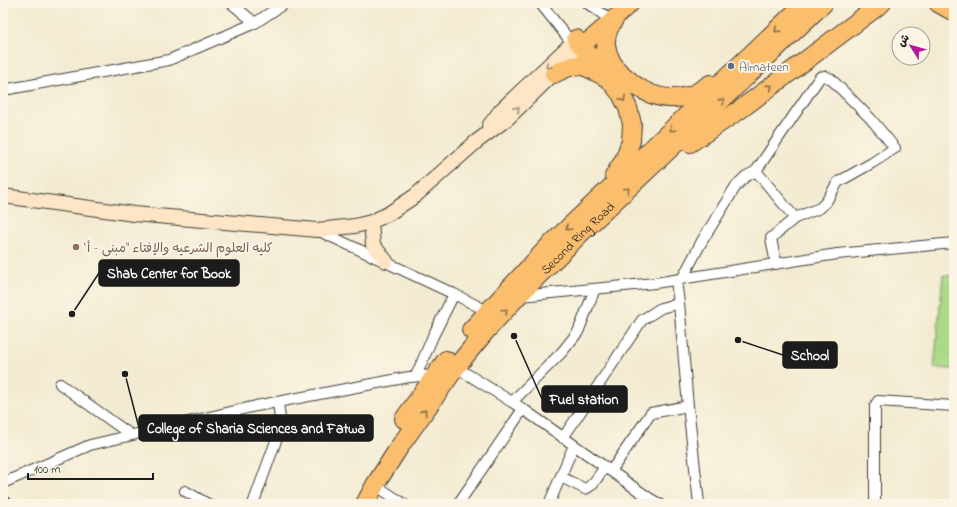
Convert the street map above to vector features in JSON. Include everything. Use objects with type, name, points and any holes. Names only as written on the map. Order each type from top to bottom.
[{"type":"highway","name":"Second Ring Road","points":[[352,504],[369,473],[410,409],[435,375],[487,311],[548,247],[805,3]]},
{"type":"highway","name":"Second Ring Road","points":[[365,504],[375,485],[400,446],[456,367],[485,332],[518,296],[582,232],[824,3]]},
{"type":"highway","points":[[646,173],[741,110],[882,3]]},
{"type":"highway","points":[[938,3],[954,12]]},
{"type":"highway","points":[[590,207],[614,176],[624,160],[631,141],[632,124],[628,108],[613,75],[606,49],[606,39],[611,12]]},
{"type":"highway","points":[[580,40],[613,75]]},
{"type":"highway","points":[[554,74],[568,67],[576,65],[584,66],[613,75],[633,84],[645,92],[664,98],[676,98],[690,95],[734,71]]},
{"type":"main road","points":[[476,142],[501,110],[611,12],[632,3]]},
{"type":"main road","points":[[946,3],[954,12]]},
{"type":"main road","points":[[3,196],[134,214],[318,230],[355,226],[371,222],[388,214],[415,196],[476,142],[508,118],[554,74],[580,40]]},
{"type":"main road","points":[[371,222],[373,245],[386,262]]},
{"type":"street","points":[[231,3],[255,23]]},
{"type":"street","points":[[3,90],[169,60],[255,23],[285,3]]},
{"type":"street","points":[[540,3],[580,40]]},
{"type":"street","points":[[587,3],[611,12]]},
{"type":"street","points":[[700,504],[688,406],[679,303],[679,279],[736,186],[745,177],[756,171],[822,76],[825,76],[831,79],[871,119],[895,147],[872,163],[838,182],[826,202],[820,208],[795,218],[772,238],[776,264]]},
{"type":"street","points":[[756,171],[795,218]]},
{"type":"street","points":[[318,230],[487,311]]},
{"type":"street","points":[[518,296],[655,283],[837,254],[954,243]]},
{"type":"street","points":[[512,402],[570,343],[578,332],[595,289]]},
{"type":"street","points":[[416,376],[433,336],[454,294]]},
{"type":"street","points":[[563,438],[642,320],[661,308],[679,303]]},
{"type":"street","points":[[456,367],[523,409],[608,469],[647,501],[658,504]]},
{"type":"street","points":[[3,483],[90,444],[278,402],[416,376],[435,375]]},
{"type":"street","points":[[60,384],[131,435]]},
{"type":"street","points":[[875,504],[875,406],[878,401],[954,406]]},
{"type":"street","points":[[253,504],[281,427],[278,402]]},
{"type":"street","points":[[561,477],[585,489],[589,488],[608,469],[651,413],[688,406]]},
{"type":"street","points":[[458,504],[523,409]]},
{"type":"street","points":[[549,504],[574,445]]},
{"type":"street","points":[[375,485],[404,504]]},
{"type":"street","points":[[185,492],[208,504]]},
{"type":"street","points":[[3,502],[8,504]]},
{"type":"green space","points":[[943,275],[954,276],[954,369],[934,368]]},
{"type":"place","name":"Almateen","points":[[731,66]]},
{"type":"place","name":"\"كليه العلوم الشرعيه والإفتاء \"مبنى - أ","points":[[76,247]]},
{"type":"place","name":"Shab Center for Book","points":[[72,314]]},
{"type":"place","name":"Fuel station","points":[[514,336]]},
{"type":"place","name":"School","points":[[738,340]]},
{"type":"place","name":"College of Sharia Sciences and Fatwa","points":[[125,374]]}]
